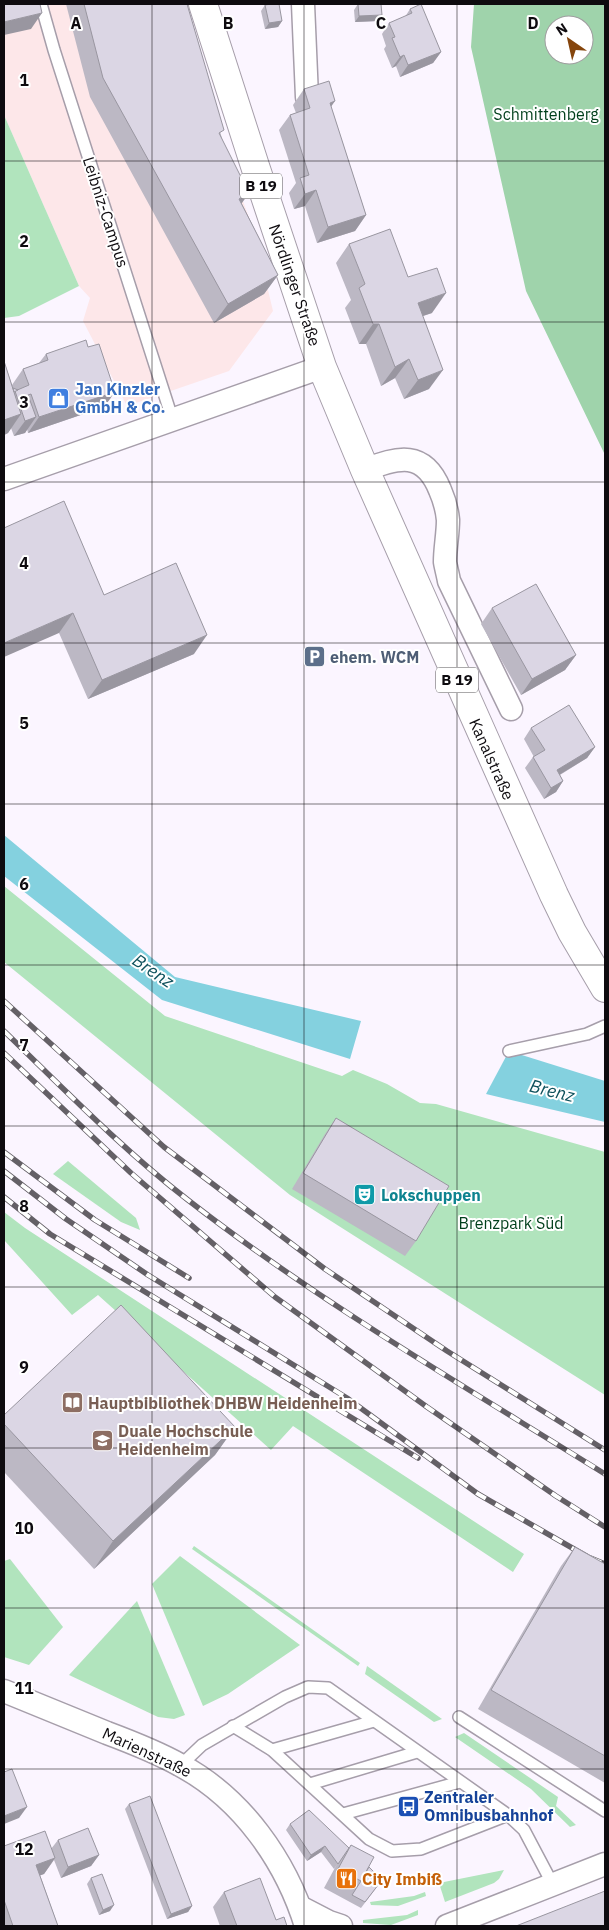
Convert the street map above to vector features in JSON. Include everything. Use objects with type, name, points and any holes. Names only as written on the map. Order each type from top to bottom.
[{"type":"main road","name":"Nördlinger Straße","points":[[203,4],[322,367]]},
{"type":"main road","name":"Kanalstraße","points":[[322,367],[365,470],[554,895],[572,932],[605,988]]},
{"type":"street","points":[[303,4],[307,97]]},
{"type":"street","points":[[4,480],[322,367]]},
{"type":"street","points":[[365,470],[387,461],[402,459],[418,462],[429,469],[438,484],[445,503],[448,519],[445,563],[449,581],[510,709]]},
{"type":"street","name":"Marienstraße","points":[[4,1691],[181,1765],[220,1793],[250,1822],[269,1848],[291,1886],[303,1916]]},
{"type":"street","points":[[447,1926],[552,1883],[605,1864]]},
{"type":"street","points":[[303,1916],[341,1926]]},
{"type":"lane","name":"Leibniz-Campus","points":[[41,4],[54,50],[174,420]]},
{"type":"lane","points":[[509,1052],[587,1034],[605,1026]]},
{"type":"lane","points":[[181,1765],[202,1745],[233,1726],[308,1687],[328,1688],[508,1816],[524,1830],[552,1883]]},
{"type":"lane","points":[[459,1718],[605,1810]]},
{"type":"lane","points":[[272,1750],[374,1721]]},
{"type":"lane","points":[[233,1726],[272,1750],[369,1839],[392,1852],[421,1849],[508,1816]]},
{"type":"lane","points":[[310,1784],[418,1752]]},
{"type":"lane","points":[[343,1814],[460,1782]]},
{"type":"shaded area","points":[[4,4],[170,4],[254,231],[273,311],[229,371],[127,406],[83,321],[90,298],[79,286],[4,115]]},
{"type":"green space","name":"Schmittenberg","points":[[474,4],[605,4],[605,455],[526,291],[471,47]]},
{"type":"green space","points":[[4,115],[79,286],[19,316],[4,318]]},
{"type":"green space","name":"Brenzpark Süd","points":[[4,886],[165,1016],[342,1076],[353,1070],[387,1084],[420,1103],[436,1104],[605,1152],[605,1395],[290,1195],[4,962]]},
{"type":"green space","points":[[68,1161],[136,1218],[140,1230],[121,1222],[53,1174]]},
{"type":"green space","points":[[4,1212],[25,1228],[524,1554],[513,1572],[293,1426],[271,1450],[98,1295],[72,1315],[4,1240]]},
{"type":"green space","points":[[194,1546],[360,1663],[358,1666],[192,1549]]},
{"type":"green space","points":[[180,1556],[300,1645],[228,1694],[203,1706],[152,1584]]},
{"type":"green space","points":[[10,1559],[63,1627],[29,1665],[4,1657],[4,1561]]},
{"type":"green space","points":[[137,1601],[185,1715],[174,1719],[158,1717],[69,1675]]},
{"type":"green space","points":[[367,1666],[442,1719],[434,1722],[365,1674]]},
{"type":"green space","points":[[464,1733],[558,1797],[556,1806],[576,1825],[570,1827],[531,1789],[455,1737]]},
{"type":"green space","points":[[504,1870],[499,1879],[494,1883],[445,1902],[439,1883]]},
{"type":"green space","points":[[425,1892],[426,1896],[398,1906],[371,1905],[370,1902],[414,1896]]},
{"type":"green space","points":[[418,1910],[418,1915],[391,1925],[363,1923],[363,1920],[407,1915]]},
{"type":"water","name":"Brenz","points":[[4,835],[175,977],[361,1021],[350,1059],[162,1000],[4,876]]},
{"type":"water","name":"Brenz","points":[[509,1051],[605,1081],[605,1122],[486,1094]]},
{"type":"building","points":[[4,4],[40,4],[42,13],[4,22]]},
{"type":"building","points":[[84,4],[187,4],[224,130],[219,133],[249,193],[239,199],[278,275],[228,304],[103,78]]},
{"type":"building","points":[[279,4],[282,21],[269,23],[265,5]]},
{"type":"building","points":[[358,4],[381,4],[382,15],[359,16]]},
{"type":"building","points":[[421,4],[441,52],[408,65],[404,55],[400,57],[392,38],[395,37],[389,23],[412,13],[410,9]]},
{"type":"building","points":[[329,81],[335,101],[330,103],[366,215],[328,227],[316,190],[305,194],[300,178],[309,175],[290,115],[310,108],[304,89]]},
{"type":"building","points":[[390,229],[408,277],[437,268],[446,293],[418,303],[443,370],[418,380],[409,359],[395,367],[379,324],[373,324],[359,288],[365,284],[349,244]]},
{"type":"building","name":"Jan Kinzler GmbH & Co.","points":[[86,340],[88,347],[99,344],[115,392],[39,417],[31,394],[28,395],[36,417],[25,421],[15,391],[29,385],[23,369],[48,360],[46,354]]},
{"type":"building","points":[[4,361],[21,414],[4,420]]},
{"type":"building","points":[[64,501],[104,595],[176,563],[207,635],[102,680],[73,613],[4,643],[4,528]]},
{"type":"building","points":[[536,584],[576,655],[532,679],[492,608]]},
{"type":"building","points":[[569,705],[595,747],[557,770],[563,781],[551,788],[533,757],[545,750],[531,728]]},
{"type":"building","name":"Lokschuppen","points":[[336,1118],[449,1186],[416,1241],[303,1173]]},
{"type":"building","name":"Duale Hochschule Heidenheim","points":[[121,1305],[235,1427],[113,1541],[4,1424],[4,1415]]},
{"type":"building","points":[[575,1547],[605,1564],[605,1756],[491,1690]]},
{"type":"building","points":[[12,1769],[27,1807],[4,1816],[4,1772]]},
{"type":"building","points":[[150,1796],[192,1906],[171,1914],[129,1804]]},
{"type":"building","points":[[309,1810],[349,1848],[338,1864],[325,1846],[311,1855],[290,1824]]},
{"type":"building","points":[[88,1828],[99,1855],[68,1867],[58,1840]]},
{"type":"building","points":[[45,1831],[55,1858],[36,1865],[58,1926],[13,1926],[4,1900],[4,1846]]},
{"type":"building","points":[[351,1845],[374,1857],[361,1881],[338,1869]]},
{"type":"building","points":[[369,1867],[382,1880],[365,1902],[352,1895]]},
{"type":"building","points":[[102,1874],[114,1905],[103,1910],[91,1878]]},
{"type":"building","points":[[260,1878],[276,1920],[284,1917],[287,1926],[237,1926],[224,1892]]},
{"type":"building","points":[[605,1891],[605,1926],[516,1926]]},
{"type":"railway","points":[[4,1001],[164,1147],[325,1269],[447,1351],[605,1450]]},
{"type":"railway","points":[[4,1031],[140,1160],[188,1200],[238,1237],[340,1308],[605,1474]]},
{"type":"railway","points":[[4,1053],[131,1173],[275,1297],[427,1407],[556,1496],[605,1527]]},
{"type":"railway","points":[[4,1152],[95,1220],[189,1278]]},
{"type":"railway","points":[[4,1171],[66,1219],[148,1275],[347,1398],[478,1494],[588,1557],[605,1564]]},
{"type":"railway","points":[[4,1197],[50,1234],[418,1458]]},
{"type":"place","name":"Jan Kinzler GmbH & Co.","points":[[59,398]]},
{"type":"place","name":"ehem. WCM","points":[[314,657]]},
{"type":"place","name":"Lokschuppen","points":[[365,1195]]},
{"type":"place","name":"Hauptbibliothek DHBW Heidenheim","points":[[72,1403]]},
{"type":"place","name":"Duale Hochschule Heidenheim","points":[[102,1440]]},
{"type":"place","name":"Zentraler Omnibusbahnhof","points":[[408,1806]]},
{"type":"place","name":"City Imbiß","points":[[346,1879]]}]
